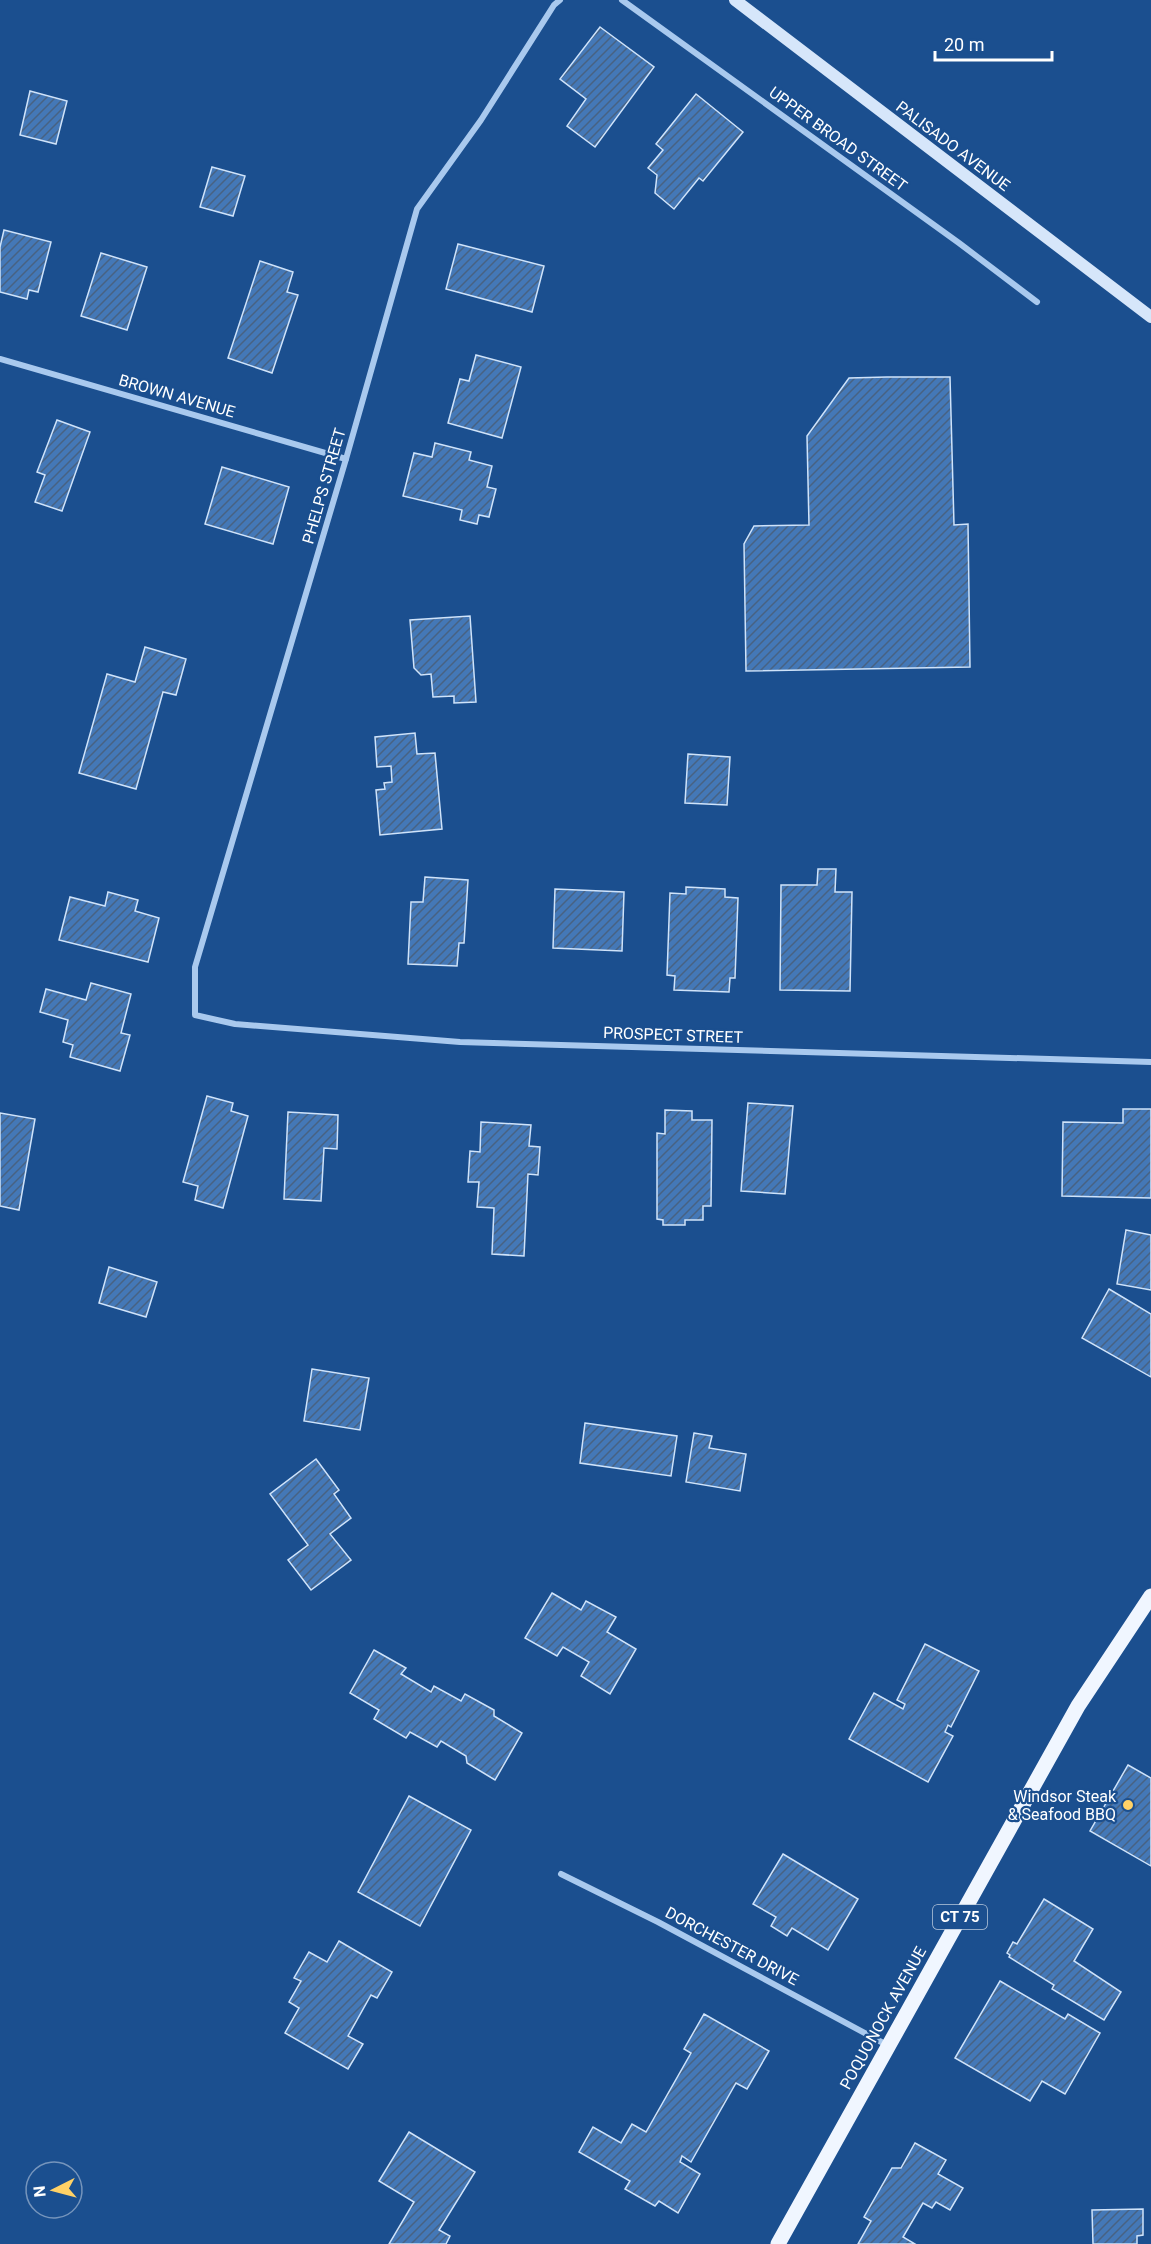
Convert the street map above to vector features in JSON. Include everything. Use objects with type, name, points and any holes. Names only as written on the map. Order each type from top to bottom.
[{"type":"main road","name":"PALISADO AVENUE","points":[[735,0],[1151,317]]},
{"type":"main road","name":"POQUONOCK AVENUE","points":[[778,2244],[1078,1706],[1151,1596]]},
{"type":"street","name":"PHELPS STREET","points":[[195,1015],[195,967],[346,459],[417,209],[482,120],[554,5],[560,0]]},
{"type":"street","name":"UPPER BROAD STREET","points":[[622,0],[959,243],[1037,302]]},
{"type":"street","name":"BROWN AVENUE","points":[[0,359],[346,459]]},
{"type":"street","name":"PROSPECT STREET","points":[[195,1015],[235,1024],[460,1042],[1151,1062]]},
{"type":"street","name":"DORCHESTER DRIVE","points":[[561,1874],[658,1922],[888,2046]]},
{"type":"building","points":[[600,27],[654,67],[595,147],[567,126],[586,99],[560,79]]},
{"type":"building","points":[[30,91],[67,101],[56,144],[20,135]]},
{"type":"building","points":[[696,94],[743,132],[703,181],[699,178],[674,209],[655,193],[657,175],[648,168],[663,150],[656,144]]},
{"type":"building","points":[[212,167],[245,176],[233,216],[200,207]]},
{"type":"building","points":[[4,230],[51,242],[38,292],[29,290],[27,299],[0,292],[0,247]]},
{"type":"building","points":[[458,244],[544,266],[532,312],[446,289]]},
{"type":"building","points":[[101,253],[147,267],[127,330],[81,316]]},
{"type":"building","points":[[260,261],[293,272],[287,292],[298,295],[272,373],[228,358]]},
{"type":"building","points":[[476,355],[521,367],[502,438],[448,423],[460,379],[469,381]]},
{"type":"building","points":[[950,377],[954,525],[968,524],[970,667],[746,671],[744,544],[754,526],[809,525],[807,436],[849,378]]},
{"type":"building","points":[[57,420],[90,432],[62,511],[35,502],[45,475],[37,472]]},
{"type":"building","points":[[435,443],[471,452],[469,460],[492,466],[487,487],[496,489],[489,517],[479,515],[477,524],[460,520],[462,510],[403,496],[414,453],[432,457]]},
{"type":"building","points":[[222,467],[289,487],[273,544],[205,524]]},
{"type":"building","points":[[470,616],[476,702],[454,703],[454,696],[433,697],[431,674],[421,675],[414,668],[410,620]]},
{"type":"building","points":[[145,647],[186,659],[176,695],[163,692],[136,789],[79,773],[107,674],[135,682]]},
{"type":"building","points":[[415,733],[417,754],[435,753],[442,829],[380,835],[376,790],[385,789],[384,783],[392,782],[391,766],[377,767],[375,737]]},
{"type":"building","points":[[688,754],[730,757],[727,805],[685,803]]},
{"type":"building","points":[[818,869],[836,869],[835,892],[852,892],[850,991],[780,990],[781,885],[817,885]]},
{"type":"building","points":[[425,877],[468,880],[464,943],[459,943],[457,966],[408,964],[411,902],[423,902]]},
{"type":"building","points":[[686,887],[725,889],[725,897],[738,898],[735,978],[730,978],[729,992],[674,990],[675,976],[667,975],[670,893],[686,894]]},
{"type":"building","points":[[555,889],[624,892],[622,951],[553,948]]},
{"type":"building","points":[[108,892],[138,900],[135,911],[159,918],[148,962],[59,940],[70,897],[105,906]]},
{"type":"building","points":[[91,983],[131,994],[121,1033],[130,1035],[120,1071],[70,1057],[73,1045],[63,1042],[68,1020],[40,1012],[46,989],[86,1000]]},
{"type":"building","points":[[207,1096],[233,1103],[231,1111],[248,1116],[223,1208],[195,1200],[198,1186],[183,1182]]},
{"type":"building","points":[[748,1103],[793,1106],[785,1194],[741,1191]]},
{"type":"building","points":[[1123,1109],[1151,1109],[1151,1198],[1062,1196],[1063,1122],[1123,1123]]},
{"type":"building","points":[[665,1110],[692,1111],[692,1120],[712,1120],[711,1206],[703,1206],[703,1220],[685,1220],[685,1225],[663,1225],[663,1220],[657,1219],[657,1133],[665,1134]]},
{"type":"building","points":[[288,1112],[338,1115],[337,1149],[324,1148],[321,1201],[284,1199]]},
{"type":"building","points":[[0,1113],[35,1119],[19,1210],[0,1206]]},
{"type":"building","points":[[481,1122],[531,1125],[529,1146],[540,1147],[538,1175],[528,1174],[524,1256],[492,1254],[494,1208],[477,1207],[479,1182],[468,1182],[470,1151],[480,1152]]},
{"type":"building","points":[[1126,1230],[1151,1235],[1151,1290],[1117,1284]]},
{"type":"building","points":[[109,1267],[157,1282],[146,1317],[99,1303]]},
{"type":"building","points":[[1109,1289],[1151,1314],[1151,1377],[1082,1338]]},
{"type":"building","points":[[312,1369],[369,1378],[360,1430],[304,1421]]},
{"type":"building","points":[[585,1423],[677,1436],[671,1476],[580,1463]]},
{"type":"building","points":[[694,1433],[712,1436],[709,1448],[746,1454],[740,1491],[686,1482]]},
{"type":"building","points":[[316,1459],[339,1490],[334,1494],[351,1518],[330,1534],[351,1560],[311,1590],[288,1560],[308,1545],[270,1494]]},
{"type":"building","points":[[552,1593],[581,1610],[586,1601],[616,1617],[607,1632],[636,1649],[610,1694],[581,1676],[589,1662],[563,1647],[557,1656],[525,1638]]},
{"type":"building","points":[[925,1644],[979,1671],[951,1727],[948,1725],[945,1732],[953,1736],[928,1782],[849,1739],[874,1693],[903,1709],[905,1704],[897,1700]]},
{"type":"building","points":[[374,1650],[406,1668],[401,1674],[431,1692],[434,1686],[461,1701],[465,1694],[494,1710],[494,1716],[522,1733],[495,1780],[467,1763],[466,1756],[441,1741],[437,1747],[410,1732],[406,1738],[374,1719],[379,1710],[350,1693]]},
{"type":"building","name":"Windsor Steak & Seafood BBQ","points":[[1128,1765],[1151,1778],[1151,1866],[1090,1831]]},
{"type":"building","points":[[409,1796],[471,1830],[420,1926],[358,1892]]},
{"type":"building","points":[[783,1854],[858,1899],[828,1950],[792,1928],[787,1936],[771,1926],[776,1917],[753,1904]]},
{"type":"building","points":[[1044,1899],[1093,1929],[1074,1961],[1121,1992],[1104,2020],[1052,1989],[1054,1985],[1009,1957],[1007,1953],[1013,1942],[1017,1944]]},
{"type":"building","points":[[339,1941],[392,1972],[377,1998],[371,1995],[348,2036],[363,2044],[348,2069],[285,2033],[299,2008],[289,2002],[301,1981],[294,1978],[309,1952],[327,1962]]},
{"type":"building","points":[[1000,1981],[1065,2019],[1068,2014],[1100,2033],[1065,2094],[1042,2081],[1030,2101],[955,2058]]},
{"type":"building","points":[[704,2014],[769,2051],[747,2089],[736,2083],[691,2162],[682,2156],[680,2162],[700,2174],[678,2213],[659,2201],[655,2206],[625,2189],[630,2181],[579,2152],[593,2127],[621,2143],[632,2124],[646,2132],[691,2053],[684,2049]]},
{"type":"building","points":[[409,2132],[475,2172],[439,2230],[450,2236],[446,2244],[389,2244],[414,2202],[379,2181]]},
{"type":"building","points":[[915,2143],[946,2160],[938,2174],[963,2188],[950,2210],[936,2202],[932,2208],[923,2203],[903,2237],[915,2244],[858,2244],[871,2221],[864,2217],[892,2168],[901,2168]]},
{"type":"building","points":[[1143,2209],[1143,2235],[1137,2236],[1137,2244],[1093,2244],[1092,2210]]},
{"type":"place","name":"Windsor Steak & Seafood BBQ","points":[[1128,1805]]}]
